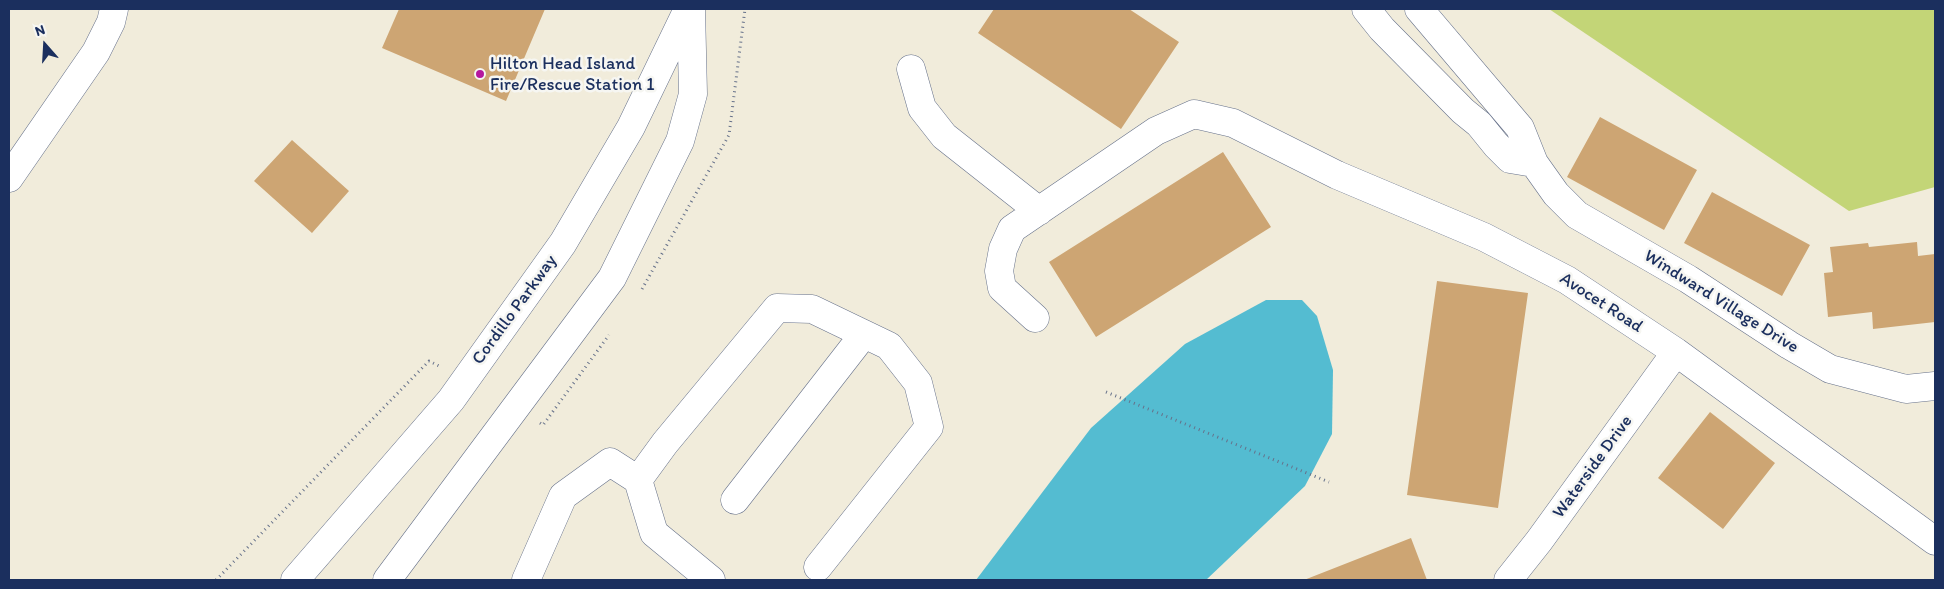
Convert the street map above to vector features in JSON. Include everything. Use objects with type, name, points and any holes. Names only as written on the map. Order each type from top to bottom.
[{"type":"street","points":[[9,178],[96,52],[117,9]]},
{"type":"street","name":"Cordillo Parkway","points":[[295,580],[451,400],[564,243],[631,127],[690,9]]},
{"type":"street","name":"Cordillo Parkway","points":[[387,580],[612,278],[680,141],[692,94],[690,9]]},
{"type":"street","points":[[1366,9],[1382,29],[1463,111],[1479,124],[1510,159],[1534,163]]},
{"type":"street","name":"Windward Village Drive","points":[[1418,9],[1520,128],[1534,163],[1556,194],[1578,215],[1688,279],[1789,345],[1830,369],[1906,389],[1935,386]]},
{"type":"street","points":[[911,69],[922,108],[944,136],[1040,210]]},
{"type":"street","name":"Avocet Road","points":[[1035,318],[1002,288],[999,271],[1003,249],[1012,229],[1156,131],[1194,114],[1233,123],[1337,175],[1484,237],[1567,280],[1676,352],[1935,541]]},
{"type":"street","points":[[638,480],[665,443],[777,308],[812,309],[864,334],[888,346],[918,383],[929,427],[818,567]]},
{"type":"street","points":[[735,500],[864,334]]},
{"type":"street","name":"Waterside Drive","points":[[1508,580],[1539,541],[1676,352]]},
{"type":"street","points":[[526,580],[563,496],[610,462],[638,480],[654,533],[711,580]]},
{"type":"path","points":[[1106,392],[1329,482]]},
{"type":"green space","points":[[1549,9],[1935,9],[1935,187],[1849,211]]},
{"type":"water","points":[[1266,300],[1302,300],[1317,316],[1333,370],[1332,434],[1305,486],[1206,580],[976,580],[1091,428],[1185,344]]},
{"type":"building","name":"Hilton Head Island Fire/Rescue Station 1","points":[[399,9],[545,9],[506,101],[382,48]]},
{"type":"building","points":[[994,9],[1129,9],[1179,42],[1121,129],[978,33]]},
{"type":"building","points":[[1600,117],[1697,170],[1664,230],[1567,177]]},
{"type":"building","points":[[292,140],[349,191],[312,233],[254,181]]},
{"type":"building","points":[[1223,152],[1271,227],[1096,337],[1049,262]]},
{"type":"building","points":[[1712,192],[1810,245],[1782,296],[1684,243]]},
{"type":"building","points":[[1917,242],[1918,256],[1935,254],[1935,322],[1873,329],[1872,312],[1828,317],[1824,273],[1833,272],[1830,247],[1868,243],[1869,247]]},
{"type":"building","points":[[1437,281],[1528,293],[1498,508],[1407,495]]},
{"type":"building","points":[[1710,412],[1775,463],[1723,529],[1658,478]]},
{"type":"building","points":[[1411,538],[1427,580],[1304,580]]},
{"type":"place","name":"Hilton Head Island Fire/Rescue Station 1","points":[[480,74]]}]
